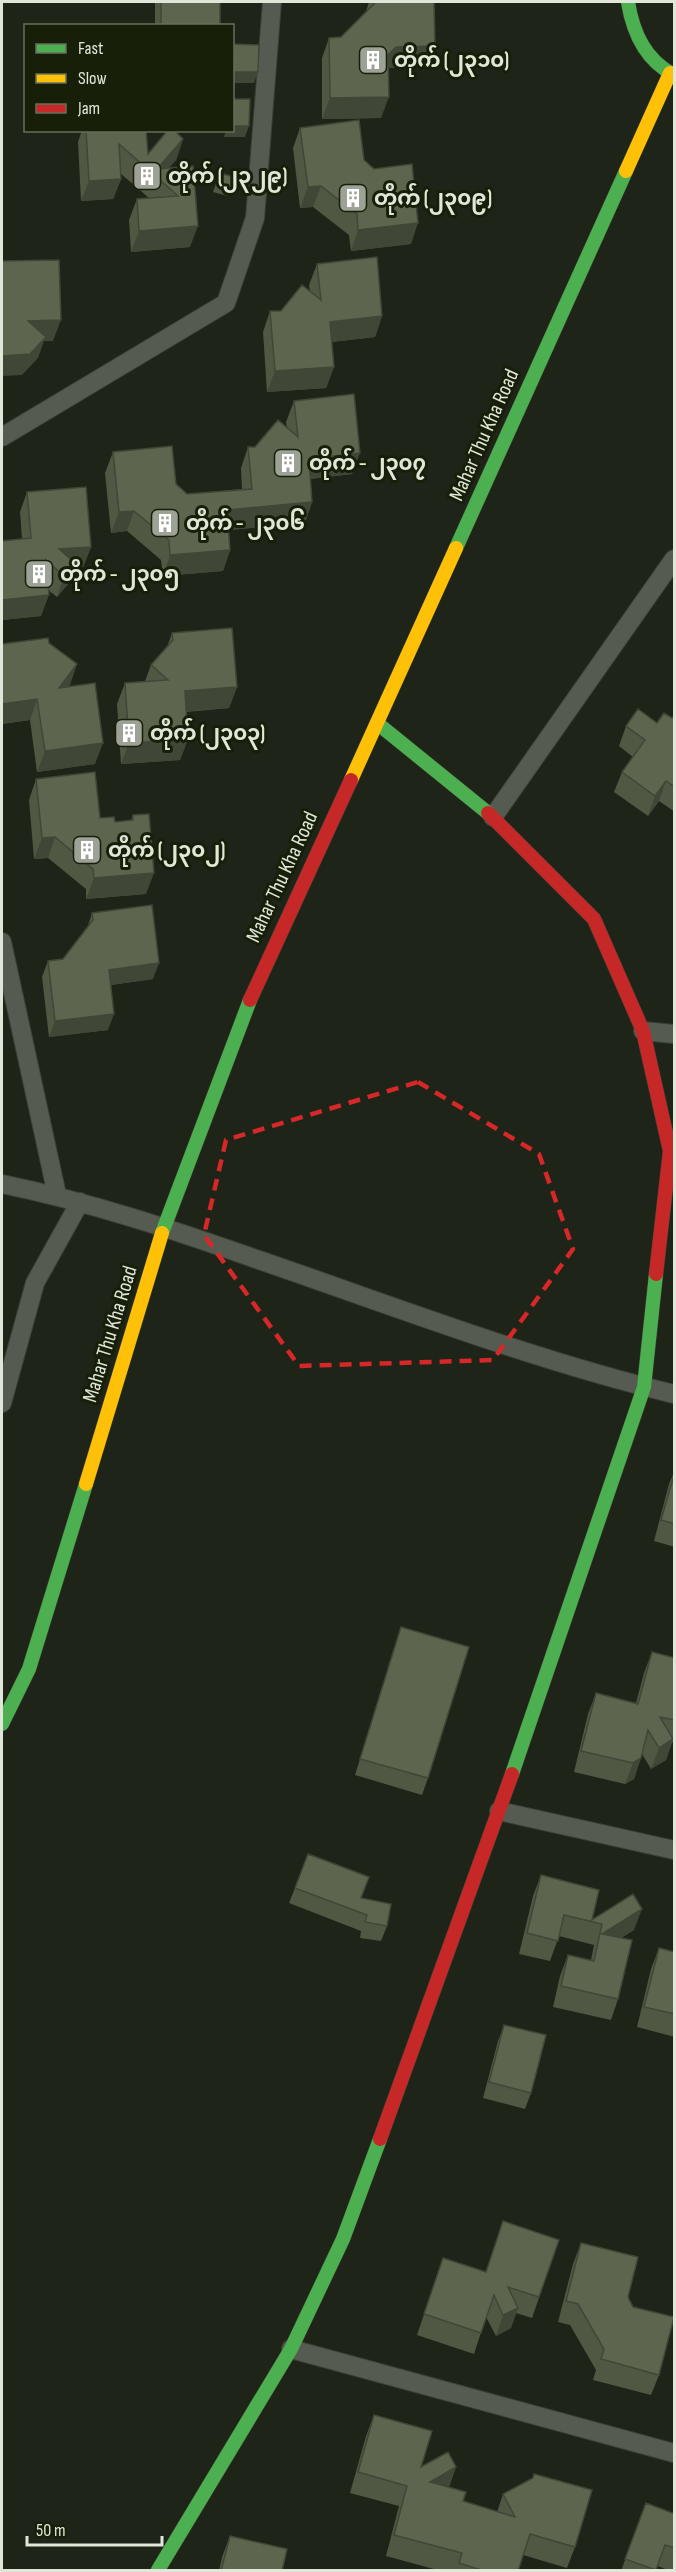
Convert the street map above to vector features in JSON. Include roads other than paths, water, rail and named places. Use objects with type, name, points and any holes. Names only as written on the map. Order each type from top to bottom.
[{"type":"street","points":[[2,437],[226,303],[255,218],[272,2]]},
{"type":"street","points":[[628,2],[632,27],[647,54],[672,74]]},
{"type":"street","name":"Mahar Thu Kha Road","points":[[2,1724],[29,1669],[164,1227],[254,988],[672,74]]},
{"type":"street","points":[[493,817],[675,559]]},
{"type":"street","points":[[158,2571],[291,2349],[343,2240],[499,1811],[644,1387],[670,1152],[643,1031],[594,919],[493,817],[377,723]]},
{"type":"street","points":[[2,942],[57,1195]]},
{"type":"street","points":[[643,1031],[675,1035]]},
{"type":"street","points":[[2,1184],[57,1195],[164,1227],[489,1340],[644,1387],[675,1394]]},
{"type":"street","points":[[2,1402],[35,1282],[80,1202]]},
{"type":"street","points":[[499,1811],[675,1850]]},
{"type":"street","points":[[291,2349],[675,2453]]},
{"type":"place","name":"တိုက် (၂၃၁၀)","points":[[373,60]]},
{"type":"place","name":"တိုက် (၂၃၂၉)","points":[[147,176]]},
{"type":"place","name":"တိုက် (၂၃၀၉)","points":[[353,198]]},
{"type":"place","name":"တိုက် - ၂၃၀၇","points":[[288,463]]},
{"type":"place","name":"တိုက် - ၂၃၀၆","points":[[165,523]]},
{"type":"place","name":"တိုက် - ၂၃၀၅","points":[[39,574]]},
{"type":"place","name":"တိုက် (၂၃၀၃)","points":[[129,733]]},
{"type":"place","name":"တိုက် (၂၃၀၂)","points":[[87,850]]}]
